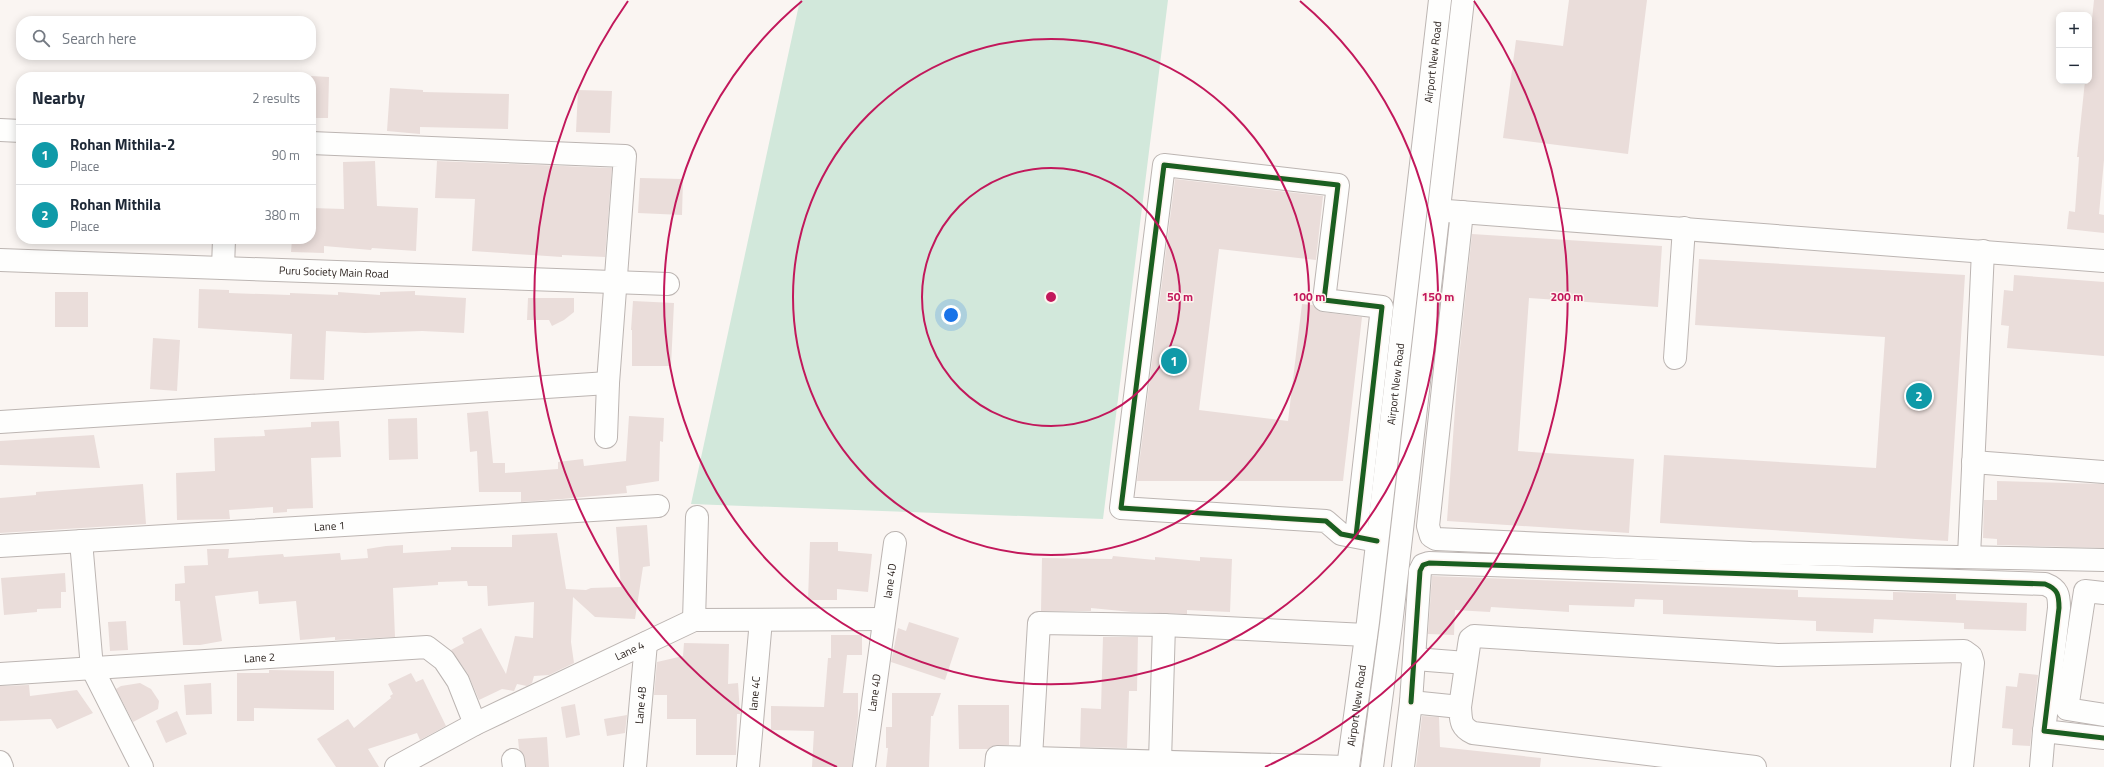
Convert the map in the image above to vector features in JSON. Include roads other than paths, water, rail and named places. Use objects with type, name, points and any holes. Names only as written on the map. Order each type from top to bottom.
[{"type":"street","name":"Airport New Road","points":[[1347,767],[1366,635],[1440,0]]},
{"type":"street","name":"Airport New Road","points":[[1372,767],[1391,625],[1463,0]]},
{"type":"street","points":[[0,130],[16,131]]},
{"type":"street","points":[[316,143],[625,156],[608,383],[606,437]]},
{"type":"street","points":[[1356,536],[1382,307],[1324,300],[1338,184],[1164,165],[1121,508],[1326,521],[1341,534],[1377,541]]},
{"type":"street","points":[[1416,209],[1684,228],[2104,261]]},
{"type":"street","points":[[1462,212],[1428,526],[1431,536],[1436,539],[1751,553],[1969,556],[2104,560]]},
{"type":"street","points":[[1675,358],[1684,228]]},
{"type":"street","points":[[223,268],[224,244]]},
{"type":"street","points":[[1969,556],[1983,251]]},
{"type":"street","name":"Puru Society Main Road","points":[[0,260],[668,284]]},
{"type":"street","points":[[0,422],[608,383]]},
{"type":"street","points":[[1973,462],[2104,472]]},
{"type":"street","name":"Lane 1","points":[[0,546],[658,506]]},
{"type":"street","points":[[694,620],[697,517]]},
{"type":"street","points":[[81,541],[92,668],[142,767]]},
{"type":"street","name":"lane 4D","points":[[883,619],[895,543]]},
{"type":"street","points":[[1403,767],[1411,702],[1420,571],[1424,565],[1429,563],[2046,584],[2054,588],[2059,596],[2059,608],[2041,767]]},
{"type":"street","points":[[2104,593],[2085,591],[2067,709],[2104,715]]},
{"type":"street","name":"Lane 4","points":[[396,767],[425,759],[475,724],[694,620],[883,619]]},
{"type":"street","name":"Lane 4D","points":[[864,767],[883,619]]},
{"type":"street","name":"lane 4C","points":[[748,767],[761,620]]},
{"type":"street","points":[[1031,757],[1039,623],[1164,625],[1366,635]]},
{"type":"street","points":[[1160,760],[1164,625]]},
{"type":"street","points":[[1755,767],[1473,732],[1465,729],[1461,724],[1460,707],[1470,639],[1474,636],[1778,655],[1964,651],[1971,656],[1973,664],[1962,767]]},
{"type":"street","name":"Lane 4B","points":[[635,767],[646,643]]},
{"type":"street","name":"Lane 2","points":[[0,674],[427,647],[444,660],[458,681],[475,724]]},
{"type":"street","points":[[1414,659],[1466,663]]},
{"type":"street","points":[[1411,702],[1460,707]]},
{"type":"street","points":[[2044,730],[2104,738]]},
{"type":"street","points":[[996,767],[997,757],[1160,760],[1347,767]]},
{"type":"street","points":[[0,762],[2,767]]},
{"type":"place","name":"Rohan Mithila-2","points":[[1174,361]]},
{"type":"place","name":"Rohan Mithila","points":[[1919,396]]}]
